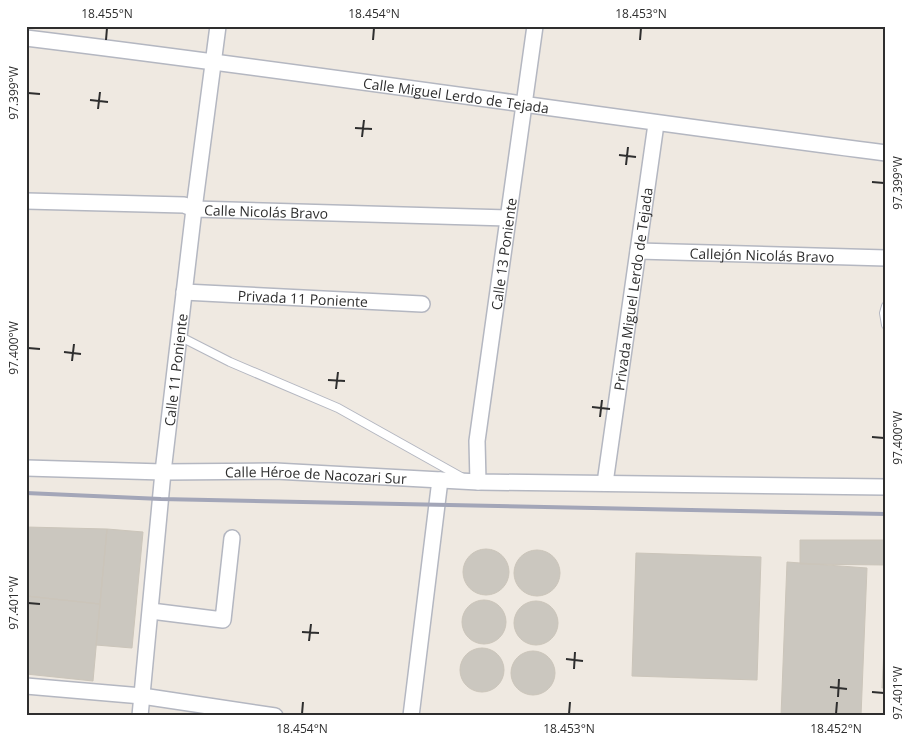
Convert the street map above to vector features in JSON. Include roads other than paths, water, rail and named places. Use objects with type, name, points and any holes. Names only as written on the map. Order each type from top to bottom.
[{"type":"street","name":"Calle 11 Poniente","points":[[140,716],[163,472],[194,208],[218,26]]},
{"type":"street","name":"Calle 13 Poniente","points":[[473,482],[477,441],[535,26]]},
{"type":"street","name":"Calle Miguel Lerdo de Tejada","points":[[26,38],[214,61],[656,124],[886,153]]},
{"type":"street","name":"Privada Miguel Lerdo de Tejada","points":[[605,483],[656,124]]},
{"type":"street","name":"Calle Nicolás Bravo","points":[[26,201],[184,205],[194,208],[508,218]]},
{"type":"street","name":"Callejón Nicolás Bravo","points":[[638,251],[886,258]]},
{"type":"street","name":"Privada 11 Poniente","points":[[184,292],[422,304]]},
{"type":"street","name":"Calle Héroe de Nacozari Sur","points":[[26,468],[163,472],[275,471],[473,482],[886,487]]},
{"type":"street","points":[[411,716],[440,480]]},
{"type":"street","points":[[151,612],[223,620],[232,538]]},
{"type":"street","points":[[26,686],[142,696],[275,716]]},
{"type":"lane","points":[[886,306],[884,313],[886,325]]},
{"type":"lane","points":[[179,336],[230,362],[338,408],[473,482]]},
{"type":"railway","points":[[26,493],[161,499],[886,514]]}]
